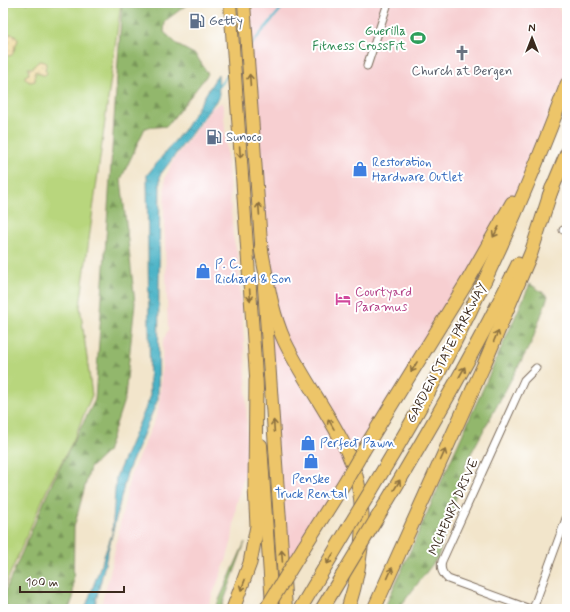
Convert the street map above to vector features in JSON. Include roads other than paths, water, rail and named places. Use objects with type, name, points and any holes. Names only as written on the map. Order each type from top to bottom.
[{"type":"highway","points":[[230,3],[272,609]]},
{"type":"highway","points":[[244,3],[286,609]]},
{"type":"highway","name":"GARDEN STATE PARKWAY","points":[[301,608],[429,390],[471,309],[506,235],[548,136],[567,84]]},
{"type":"highway","points":[[266,609],[483,254],[548,136]]},
{"type":"highway","name":"GARDEN STATE PARKWAY","points":[[322,609],[470,359],[521,257],[567,153]]},
{"type":"highway","points":[[374,609],[486,360],[531,254],[552,188]]},
{"type":"highway","points":[[261,248],[272,305],[284,338],[347,451],[357,481],[362,510],[362,537],[355,586],[348,609]]},
{"type":"highway","points":[[233,609],[250,563],[257,531],[255,487],[256,374]]},
{"type":"street","points":[[367,66],[388,3]]},
{"type":"street","name":"MCHENRY DRIVE","points":[[530,609],[448,579],[442,571],[441,566],[524,380],[536,368]]},
{"type":"street","points":[[533,609],[567,516]]},
{"type":"water","points":[[218,74],[219,97],[160,175],[158,399],[127,473],[94,609],[85,609],[112,534],[116,477],[150,398],[147,175],[186,127]]},
{"type":"waterway","points":[[251,45],[286,3]]},
{"type":"waterway","points":[[219,86],[230,72]]},
{"type":"place","name":"Getty","points":[[197,21]]},
{"type":"place","name":"Guerilla Fitness CrossFit","points":[[418,38]]},
{"type":"place","name":"Church at Bergen","points":[[462,53]]},
{"type":"place","name":"Sunoco","points":[[214,137]]},
{"type":"place","name":"Restoration Hardware Outlet","points":[[360,169]]},
{"type":"place","name":"P. C. Richard & Son","points":[[203,271]]},
{"type":"place","name":"Courtyard Paramus","points":[[343,299]]},
{"type":"place","name":"Perfect Pawn","points":[[308,443]]},
{"type":"place","name":"Penske Truck Rental","points":[[311,461]]}]
